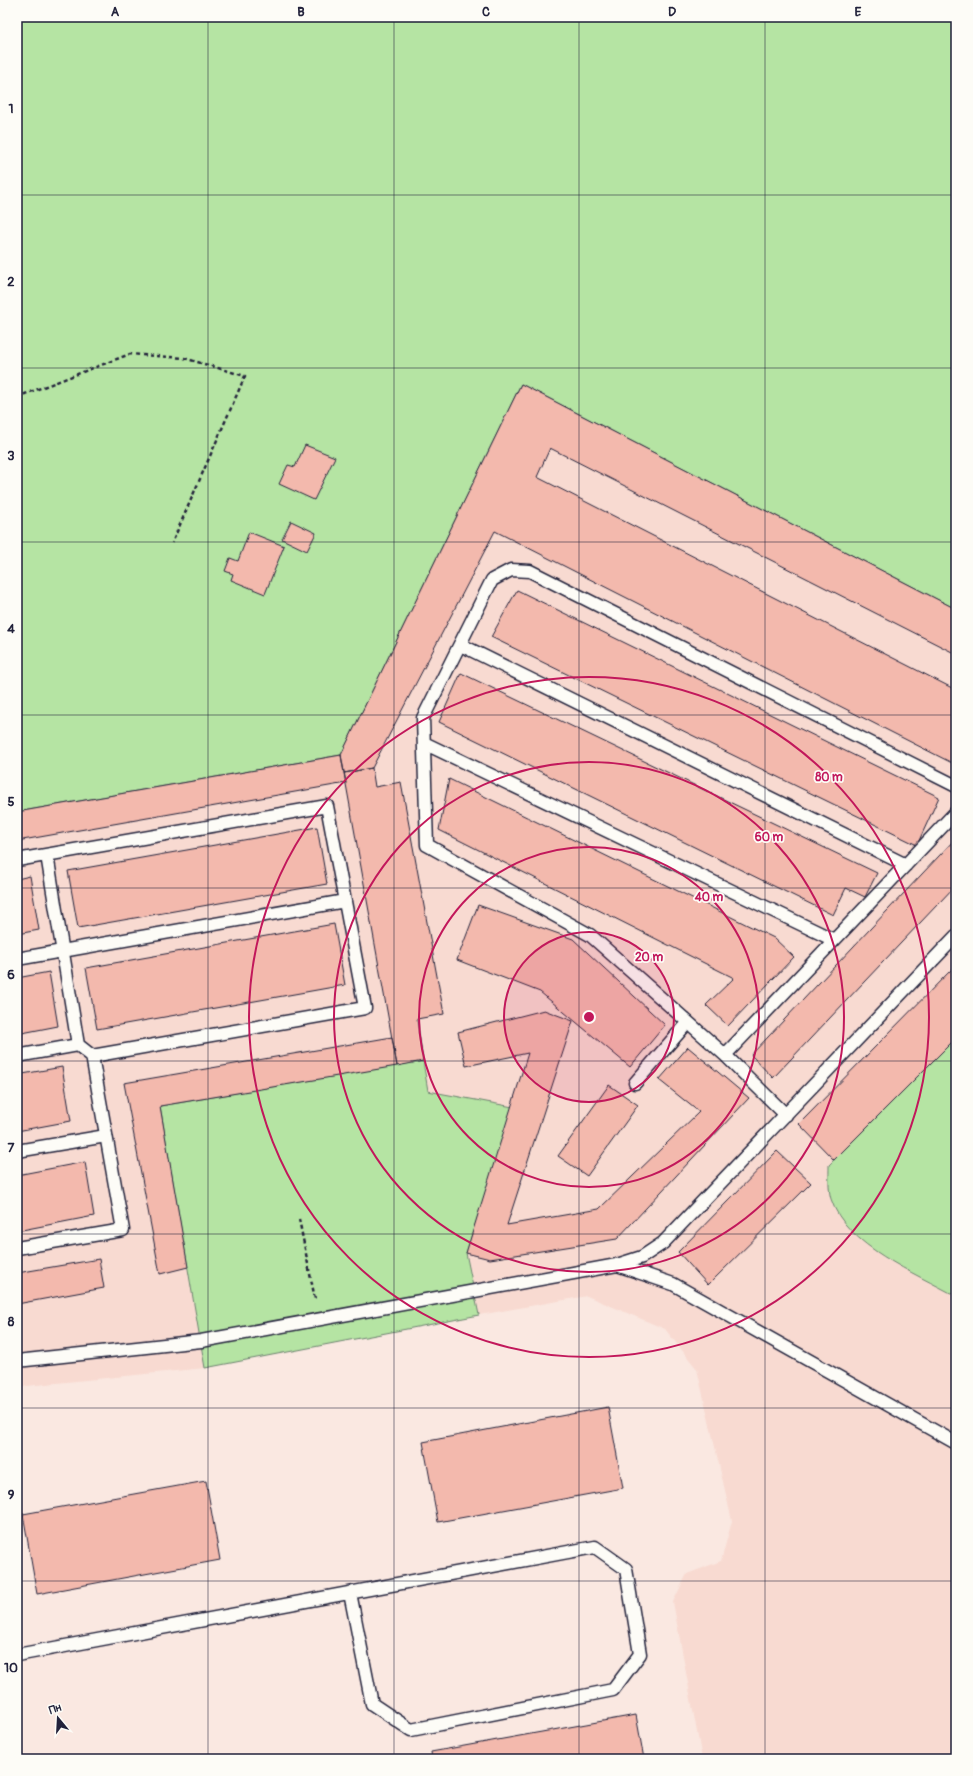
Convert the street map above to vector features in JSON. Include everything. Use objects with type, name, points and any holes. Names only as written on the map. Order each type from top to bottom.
[{"type":"lane","points":[[786,1115],[725,1055],[590,935],[427,845],[423,718],[492,580],[511,570],[530,571],[956,786]]},
{"type":"lane","points":[[461,644],[906,865]]},
{"type":"lane","points":[[424,743],[834,940]]},
{"type":"lane","points":[[17,860],[327,806],[365,1008],[92,1056]]},
{"type":"lane","points":[[725,1055],[956,812]]},
{"type":"lane","points":[[17,1248],[123,1230],[92,1056],[78,1045],[47,855]]},
{"type":"lane","points":[[17,959],[345,901]]},
{"type":"lane","points":[[17,1361],[201,1341],[617,1265],[642,1257],[663,1243],[956,936]]},
{"type":"lane","points":[[634,1083],[688,1022]]},
{"type":"lane","points":[[17,1056],[78,1045]]},
{"type":"lane","points":[[17,1151],[106,1136]]},
{"type":"lane","points":[[617,1265],[673,1284],[956,1443]]},
{"type":"lane","points":[[17,1655],[594,1547],[626,1569],[640,1654],[614,1690],[411,1730],[372,1704],[350,1593]]},
{"type":"path","points":[[17,397],[130,354],[184,358],[245,376],[172,543]]},
{"type":"path","points":[[299,1219],[319,1319]]},
{"type":"shaded area","points":[[521,384],[956,609],[956,1759],[702,1759],[673,1602],[687,1574],[721,1561],[732,1521],[697,1369],[665,1329],[587,1296],[479,1315],[466,1253],[513,1107],[161,1106],[205,1368],[17,1387],[17,812],[341,755]]},
{"type":"green space","points":[[17,17],[956,17],[956,609],[521,384],[341,755],[17,812]]},
{"type":"green space","points":[[956,1038],[956,1296],[902,1268],[866,1244],[851,1231],[839,1216],[831,1199],[829,1191],[829,1165]]},
{"type":"green space","points":[[423,1061],[428,1091],[513,1107],[466,1253],[479,1315],[205,1368],[160,1106]]},
{"type":"building","points":[[521,384],[956,609],[956,654],[550,448],[537,477],[956,690],[956,765],[495,531],[372,768],[344,773],[341,755]]},
{"type":"building","points":[[305,445],[335,457],[314,500],[279,484],[288,465],[295,467]]},
{"type":"building","points":[[291,521],[316,533],[307,551],[282,539]]},
{"type":"building","points":[[249,532],[284,546],[265,594],[231,580],[233,574],[225,571],[230,558],[238,561]]},
{"type":"building","points":[[517,590],[939,797],[917,845],[491,637]]},
{"type":"building","points":[[461,673],[877,873],[865,897],[846,888],[833,915],[439,722]]},
{"type":"building","points":[[341,755],[346,783],[17,841],[17,812]]},
{"type":"building","points":[[372,768],[375,787],[401,782],[444,1014],[417,1019],[423,1061],[397,1066],[344,773]]},
{"type":"building","points":[[449,779],[774,938],[794,957],[728,1026],[706,1005],[734,978],[439,830]]},
{"type":"building","points":[[317,827],[327,884],[78,928],[68,871]]},
{"type":"building","points":[[956,838],[956,885],[773,1078],[751,1055]]},
{"type":"building","points":[[30,876],[39,930],[17,934],[17,879]]},
{"type":"building","points":[[478,905],[573,939],[665,1025],[630,1067],[540,992],[457,960]]},
{"type":"building","points":[[334,924],[345,985],[97,1029],[86,968]]},
{"type":"building","points":[[956,965],[956,1038],[834,1160],[799,1124]]},
{"type":"building","points":[[49,972],[58,1026],[17,1034],[17,978]]},
{"type":"building","points":[[544,1010],[573,1021],[507,1225],[599,1209],[699,1112],[659,1080],[688,1047],[749,1098],[617,1239],[490,1259],[466,1253],[528,1053],[466,1066],[458,1032]]},
{"type":"building","points":[[392,1037],[397,1066],[160,1106],[188,1267],[160,1274],[124,1083]]},
{"type":"building","points":[[62,1067],[71,1121],[17,1131],[17,1075]]},
{"type":"building","points":[[609,1085],[638,1105],[587,1176],[558,1156]]},
{"type":"building","points":[[777,1151],[811,1183],[708,1285],[678,1252]]},
{"type":"building","points":[[85,1162],[94,1216],[17,1231],[17,1175]]},
{"type":"building","points":[[99,1259],[104,1288],[17,1304],[17,1273]]},
{"type":"building","points":[[608,1407],[623,1488],[438,1522],[423,1442]]},
{"type":"building","points":[[206,1481],[220,1560],[37,1594],[23,1514]]},
{"type":"building","points":[[636,1715],[644,1759],[432,1759],[431,1752]]}]
